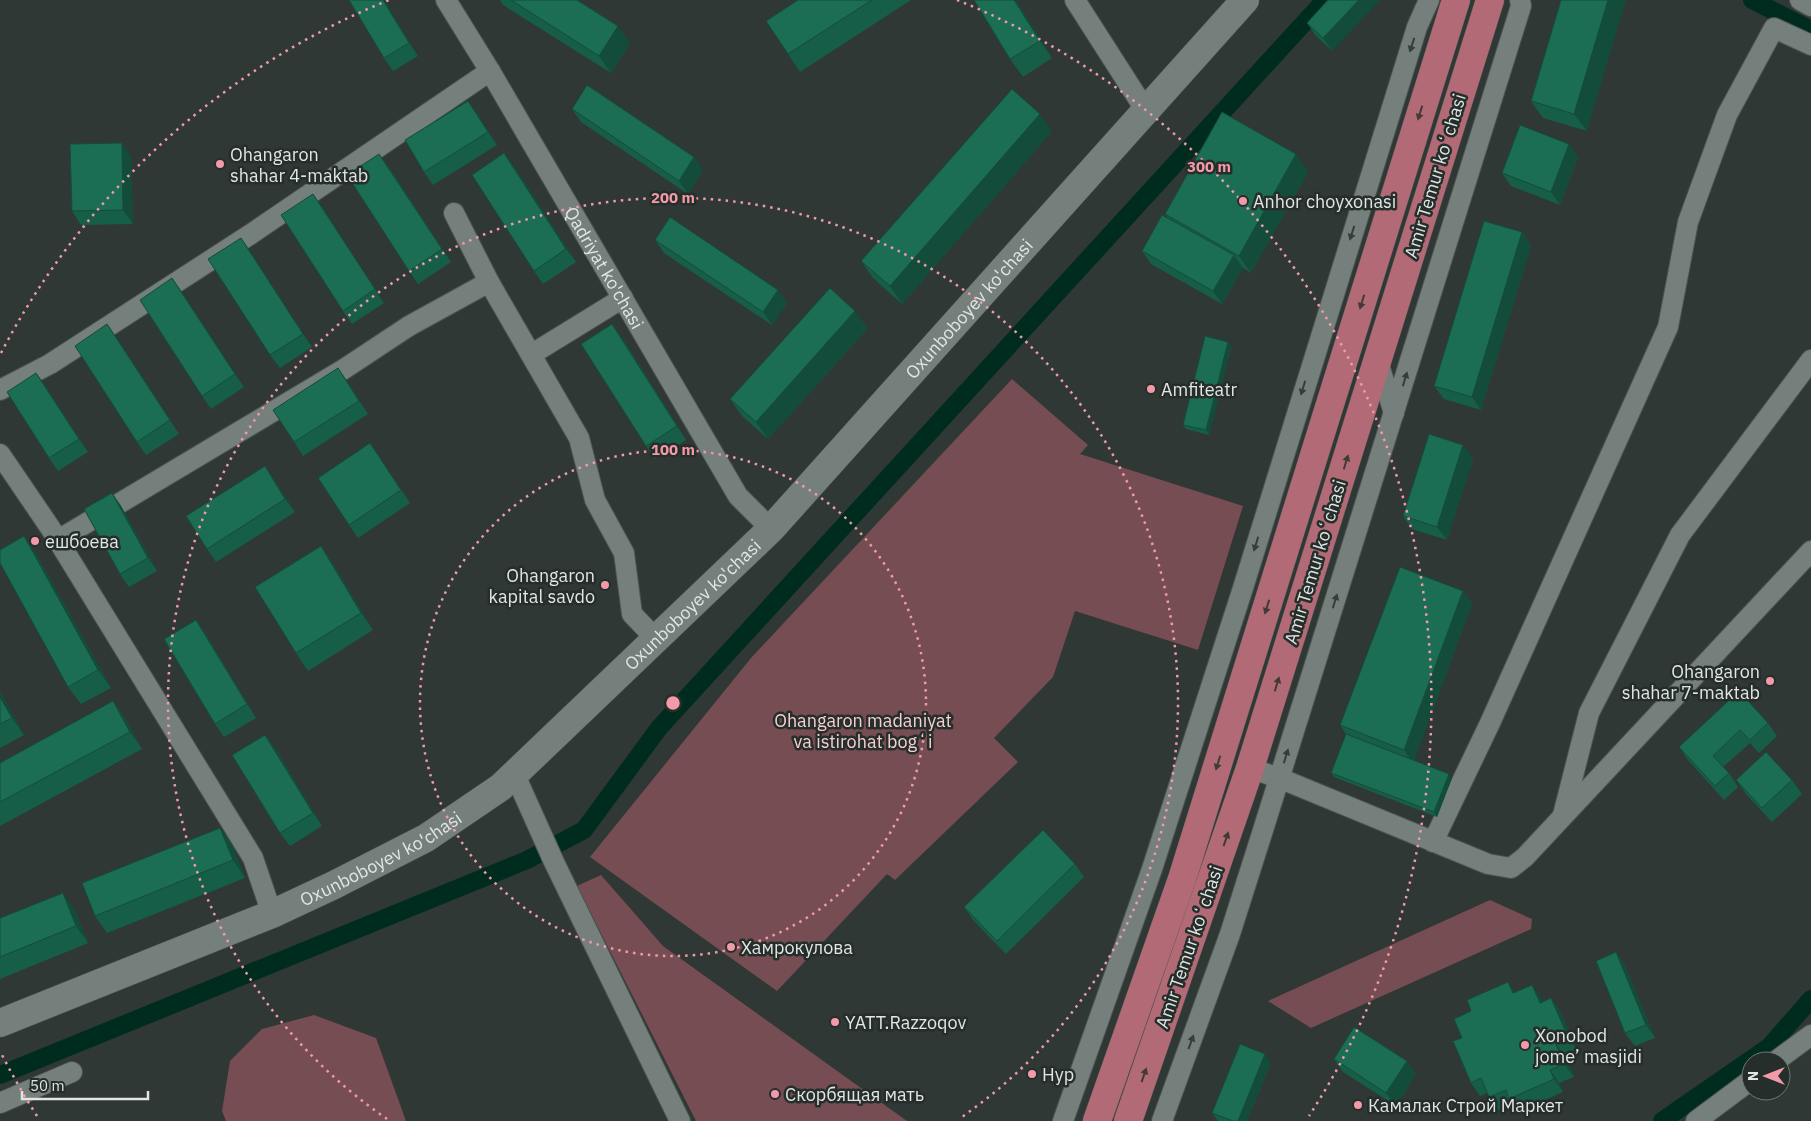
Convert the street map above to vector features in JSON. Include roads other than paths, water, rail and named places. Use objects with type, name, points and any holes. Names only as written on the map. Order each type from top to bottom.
[{"type":"highway","name":"Amir Temur koʻchasi","points":[[1097,1121],[1185,869],[1456,0]]},
{"type":"highway","name":"Amir Temur koʻchasi","points":[[1128,1121],[1250,768],[1490,0]]},
{"type":"main road","name":"Oxunboboyev ko'chasi","points":[[0,1023],[272,914],[426,838],[479,804],[515,775],[771,529],[1245,0]]},
{"type":"street","name":"Qadriyat ko'chasi","points":[[446,0],[490,71],[738,496],[771,529]]},
{"type":"street","points":[[1075,0],[1146,111]]},
{"type":"street","points":[[1063,1121],[1152,869],[1243,588],[1417,27],[1429,0]]},
{"type":"street","points":[[1162,1121],[1230,934],[1521,6],[1520,0]]},
{"type":"street","points":[[1800,0],[1811,6]]},
{"type":"street","points":[[1433,842],[1494,714],[1668,327],[1688,222],[1727,115],[1774,28],[1811,45]]},
{"type":"street","points":[[0,390],[50,364],[251,234],[490,71]]},
{"type":"street","points":[[454,213],[489,282],[579,438],[595,500],[624,553],[632,614],[656,639]]},
{"type":"street","points":[[58,540],[344,369],[409,326],[489,282]]},
{"type":"street","points":[[532,354],[623,298]]},
{"type":"street","points":[[1563,816],[1589,713],[1680,535],[1811,360]]},
{"type":"street","points":[[1378,362],[1394,413]]},
{"type":"street","points":[[0,454],[58,540],[253,858],[272,914]]},
{"type":"street","points":[[1250,768],[1279,778],[1488,864],[1511,868],[1525,858],[1811,551]]},
{"type":"street","points":[[515,775],[554,862],[680,1121]]},
{"type":"street","points":[[1789,1051],[1811,1035]]},
{"type":"street","points":[[0,1102],[72,1072]]},
{"type":"street","points":[[1696,1121],[1741,1087]]},
{"type":"waterway","points":[[0,1075],[527,860],[584,830],[659,728],[1325,0]]},
{"type":"waterway","points":[[1752,0],[1811,30]]},
{"type":"waterway","points":[[1662,1121],[1769,1047],[1811,999]]},
{"type":"place","name":"Ohangaron shahar 4-maktab","points":[[220,164]]},
{"type":"place","name":"Anhor choyxonasi","points":[[1243,201]]},
{"type":"place","name":"Amfiteatr","points":[[1151,389]]},
{"type":"place","name":"ешбоева","points":[[35,541]]},
{"type":"place","name":"Ohangaron kapital savdo","points":[[605,585]]},
{"type":"place","name":"Ohangaron shahar 7-maktab","points":[[1770,681]]},
{"type":"place","name":"Хамрокулова","points":[[731,947]]},
{"type":"place","name":"YATT.Razzoqov","points":[[835,1022]]},
{"type":"place","name":"Xonobod jome’ masjidi","points":[[1525,1045]]},
{"type":"place","name":"Нур","points":[[1032,1074]]},
{"type":"place","name":"Скорбящая мать","points":[[775,1094]]},
{"type":"place","name":"Камалак Строй Маркет","points":[[1358,1105]]},
{"type":"park label","name":"Ohangaron madaniyat va istirohat bogʻi","points":[[863,730]]}]
